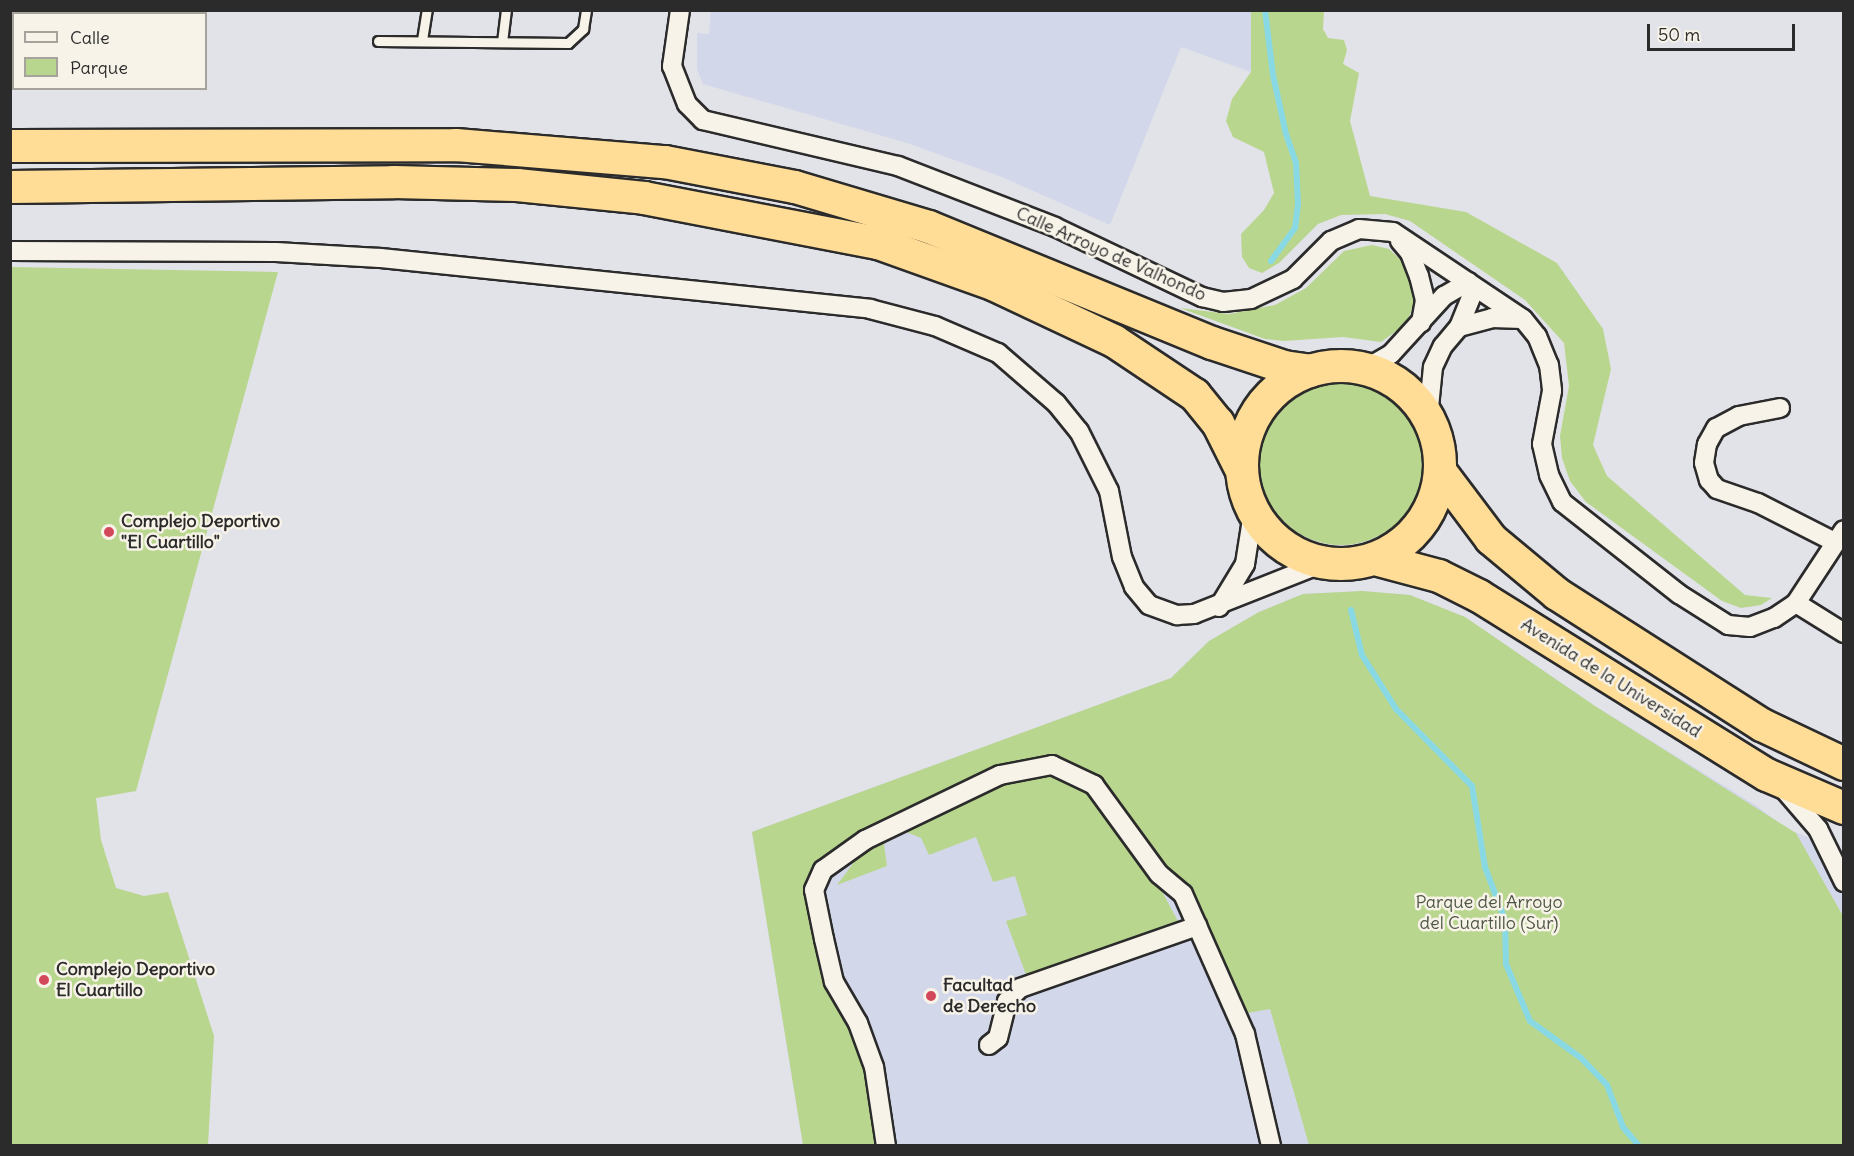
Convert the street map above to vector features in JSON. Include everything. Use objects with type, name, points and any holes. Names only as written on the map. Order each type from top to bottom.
[{"type":"highway","points":[[10,146],[456,145],[664,162],[795,187],[929,227],[1212,343],[1284,367],[1311,370],[1343,366],[1365,369],[1401,386],[1428,417],[1438,443],[1440,471],[1430,508],[1416,530],[1397,547],[1375,559],[1358,563],[1323,563],[1282,546],[1253,513],[1240,467],[1218,423],[1195,395],[1114,341],[995,285],[878,243],[644,198],[517,185],[394,182],[10,187]]},
{"type":"highway","points":[[1240,467],[1244,441],[1256,413],[1275,390],[1311,370]]},
{"type":"highway","points":[[1440,471],[1491,539],[1557,594],[1762,724],[1844,764]]},
{"type":"highway","name":"Avenida de la Universidad","points":[[1375,559],[1439,576],[1479,596],[1776,780],[1844,808]]},
{"type":"street","name":"Calle Arroyo de Valhondo","points":[[680,10],[672,66],[687,104],[703,120],[898,166],[1055,227],[1202,297],[1223,302],[1251,299],[1293,279],[1331,241],[1359,230],[1393,232]]},
{"type":"street","points":[[1393,232],[1523,319],[1538,336],[1549,365],[1552,391],[1542,444],[1549,475],[1562,502],[1679,594],[1728,625],[1750,627],[1774,618],[1796,603],[1837,543],[1758,503],[1717,489],[1709,480],[1704,463],[1707,444],[1716,428],[1739,416],[1780,408]]},
{"type":"street","points":[[1393,232],[1410,253],[1419,276],[1425,300],[1421,325]]},
{"type":"street","points":[[10,251],[276,252],[380,258],[870,309],[935,326],[998,353],[1034,380],[1079,431],[1109,491],[1122,557],[1134,587],[1149,604],[1177,615],[1219,607],[1323,563]]},
{"type":"street","points":[[1365,369],[1390,354],[1421,325],[1444,296],[1468,282]]},
{"type":"street","points":[[1428,417],[1433,367],[1443,346],[1459,327],[1471,297],[1468,282]]},
{"type":"street","points":[[1459,327],[1492,318],[1523,319]]},
{"type":"street","points":[[1219,607],[1245,564],[1253,513]]},
{"type":"street","points":[[1796,603],[1844,633]]},
{"type":"street","points":[[886,1146],[874,1067],[858,1023],[834,982],[814,890],[822,870],[849,849],[1000,775],[1052,765],[1094,785],[1159,874],[1183,894],[1245,1034],[1271,1146]]},
{"type":"street","points":[[1776,780],[1818,829],[1844,882]]},
{"type":"street","points":[[989,1045],[998,1038],[1006,1001],[1020,988],[1197,926]]},
{"type":"lane","points":[[422,40],[427,10]]},
{"type":"lane","points":[[502,42],[506,10]]},
{"type":"lane","points":[[378,41],[567,43],[583,28],[586,10]]},
{"type":"shaded area","points":[[711,11],[1251,11],[1253,47],[1251,72],[1181,47],[1110,225],[1002,177],[907,143],[703,84],[697,69],[697,33],[709,34]]},
{"type":"shaded area","points":[[1362,591],[1410,595],[1465,617],[1595,706],[1757,806],[1786,829],[1843,850],[1843,1145],[803,1145],[752,832],[1171,678],[1209,641],[1259,612],[1303,594]]},
{"type":"green space","points":[[1251,11],[1324,11],[1323,29],[1328,38],[1344,40],[1347,50],[1343,64],[1359,73],[1350,121],[1370,196],[1466,212],[1557,263],[1603,329],[1611,369],[1593,445],[1607,476],[1745,595],[1772,598],[1761,605],[1741,608],[1722,601],[1586,502],[1570,481],[1562,458],[1560,436],[1569,386],[1564,343],[1525,300],[1410,221],[1385,214],[1341,215],[1318,224],[1279,263],[1262,273],[1249,268],[1242,257],[1241,234],[1264,210],[1274,193],[1264,152],[1233,137],[1226,121],[1232,99],[1251,72]]},
{"type":"green space","points":[[1372,245],[1389,249],[1402,261],[1410,274],[1416,300],[1406,324],[1381,342],[1343,337],[1284,341],[1265,339],[1180,308],[1229,314],[1275,305],[1306,288],[1344,251]]},
{"type":"green space","name":"Complejo Deportivo \"El Cuartillo\"","points":[[11,267],[278,272],[136,791],[96,798],[101,840],[116,888],[144,896],[168,892],[214,1036],[208,1145],[11,1145]]},
{"type":"green space","points":[[1341,381],[1372,387],[1399,405],[1417,432],[1423,463],[1417,494],[1399,521],[1372,539],[1341,545],[1310,539],[1283,521],[1265,494],[1259,463],[1265,432],[1283,405],[1310,387]]},
{"type":"green space","name":"Parque del Arroyo del Cuartillo (Sur)","points":[[1362,591],[1410,595],[1465,617],[1595,706],[1796,833],[1843,916],[1843,1145],[1309,1145],[1270,1009],[1242,1014],[1190,896],[1096,781],[1048,759],[834,859],[814,903],[856,1021],[883,1145],[803,1145],[752,832],[1171,678],[1209,641],[1259,612],[1303,594]]},
{"type":"green space","points":[[1039,774],[1063,777],[1085,790],[1150,869],[1180,925],[1028,980],[1006,921],[1027,915],[1015,876],[993,882],[976,837],[929,855],[921,838],[904,831],[884,844],[887,866],[837,885],[866,846],[996,786]]},
{"type":"waterway","points":[[1265,10],[1273,75],[1286,134],[1296,163],[1298,204],[1295,228],[1271,261]]},
{"type":"waterway","points":[[1351,610],[1362,655],[1396,709],[1472,786],[1485,867],[1505,920],[1506,964],[1530,1021],[1581,1058],[1607,1085],[1623,1127],[1639,1146]]},
{"type":"place","name":"Complejo Deportivo \"El Cuartillo\"","points":[[109,532]]},
{"type":"place","name":"Complejo Deportivo El Cuartillo","points":[[44,980]]},
{"type":"place","name":"Facultad de Derecho","points":[[931,996]]}]
